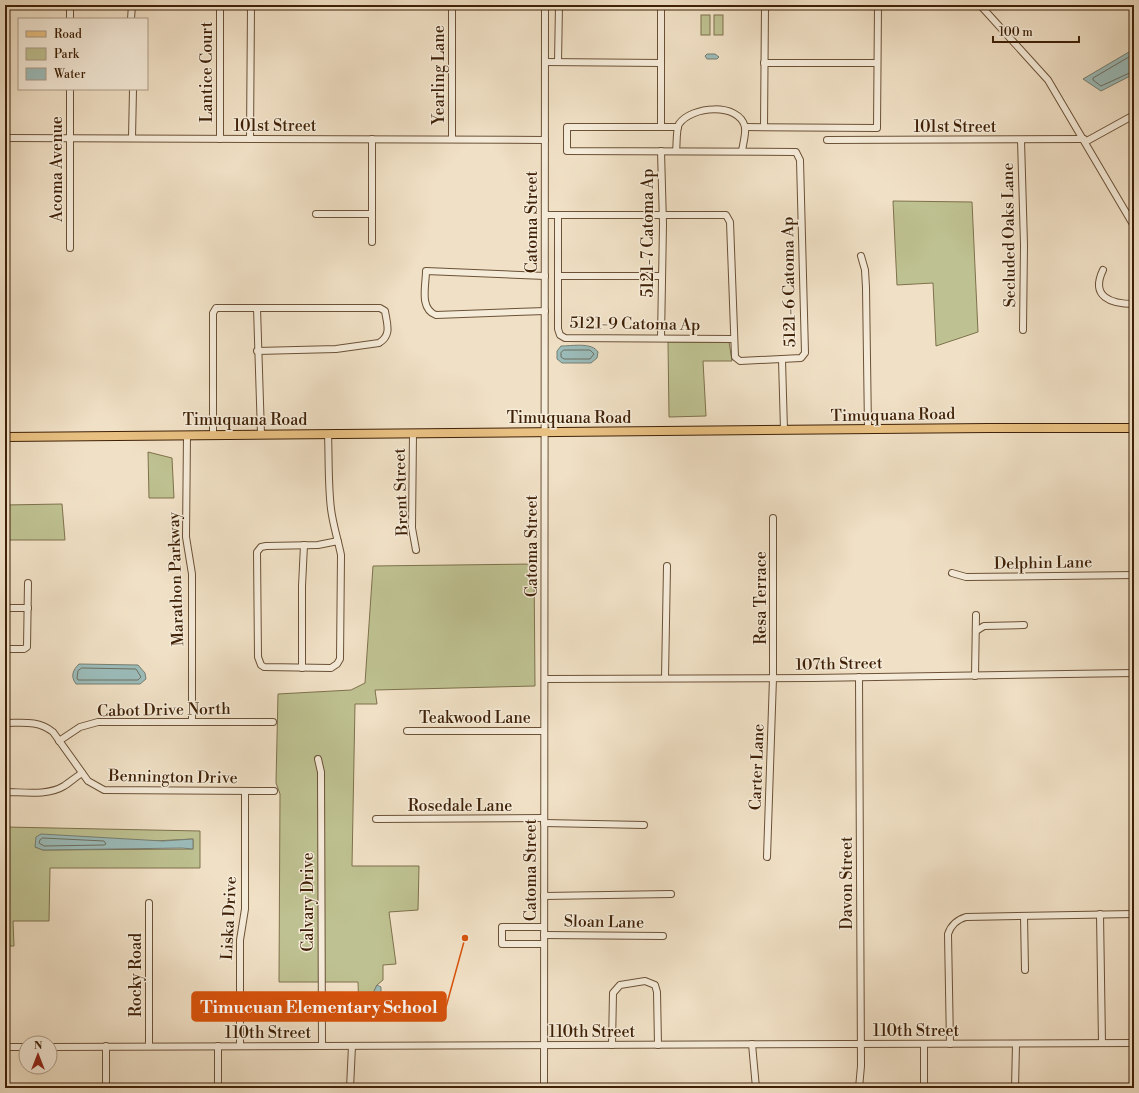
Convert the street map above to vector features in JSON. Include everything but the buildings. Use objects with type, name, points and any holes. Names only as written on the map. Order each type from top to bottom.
[{"type":"main road","name":"Timuquana Road","points":[[5,437],[1134,428]]},
{"type":"street","points":[[131,18],[132,5]]},
{"type":"street","name":"Lantice Court","points":[[220,5],[220,139]]},
{"type":"street","points":[[250,138],[251,5]]},
{"type":"street","name":"Catoma Street","points":[[544,1088],[545,5]]},
{"type":"street","points":[[558,62],[559,5]]},
{"type":"street","points":[[661,5],[661,128],[678,127]]},
{"type":"street","points":[[764,127],[765,5]]},
{"type":"street","points":[[745,127],[877,128],[878,5]]},
{"type":"street","points":[[980,5],[1043,73],[1062,101],[1133,222]]},
{"type":"street","points":[[70,10],[70,18]]},
{"type":"street","name":"Yearling Lane","points":[[452,11],[452,138]]},
{"type":"street","points":[[545,62],[661,63]]},
{"type":"street","points":[[764,64],[877,63]]},
{"type":"street","name":"Acoma Avenue","points":[[70,90],[70,248]]},
{"type":"street","points":[[132,138],[133,90]]},
{"type":"street","points":[[676,151],[678,127],[685,118],[691,114],[712,109],[736,115],[745,127],[742,151]]},
{"type":"street","points":[[1085,141],[1134,115]]},
{"type":"street","name":"5121-6 Catoma Ap","points":[[545,215],[722,214],[728,218],[730,222],[733,354],[737,360],[740,361],[797,360],[801,358],[804,353],[800,160],[796,152],[567,151],[567,128],[661,128]]},
{"type":"street","name":"101st Street","points":[[5,138],[452,138],[545,140]]},
{"type":"street","points":[[372,138],[372,242]]},
{"type":"street","name":"101st Street","points":[[826,140],[1085,141]]},
{"type":"street","name":"Secluded Oaks Lane","points":[[1021,140],[1024,245],[1023,330]]},
{"type":"street","name":"5121-7 Catoma Ap","points":[[661,151],[661,338]]},
{"type":"street","points":[[316,214],[372,214]]},
{"type":"street","name":"5121-9 Catoma Ap","points":[[558,215],[558,329],[560,334],[565,338],[733,339]]},
{"type":"street","points":[[861,256],[865,270],[866,288],[868,429]]},
{"type":"street","points":[[1103,270],[1099,279],[1099,286],[1104,297],[1118,304],[1134,304]]},
{"type":"street","points":[[545,276],[426,271],[425,305],[430,313],[436,315],[545,311]]},
{"type":"street","points":[[558,276],[662,276]]},
{"type":"street","points":[[213,435],[214,310],[216,308],[380,308],[385,311],[388,327],[386,337],[379,343],[336,349],[258,350]]},
{"type":"street","points":[[257,308],[261,434]]},
{"type":"street","points":[[782,360],[784,430]]},
{"type":"street","name":"Brent Street","points":[[413,433],[412,528],[416,550]]},
{"type":"street","points":[[328,434],[331,510],[338,541],[341,555],[340,659],[337,664],[331,668],[264,668],[259,661],[256,552],[261,547],[266,546],[338,541]]},
{"type":"street","name":"Marathon Parkway","points":[[187,435],[186,537],[192,574],[192,722]]},
{"type":"street","name":"Resa Terrace","points":[[773,518],[773,678]]},
{"type":"street","points":[[302,668],[304,544]]},
{"type":"street","points":[[665,678],[666,566]]},
{"type":"street","name":"Delphin Lane","points":[[952,573],[966,577],[1134,575]]},
{"type":"street","points":[[5,649],[24,649],[27,647],[28,583]]},
{"type":"street","points":[[5,608],[28,608]]},
{"type":"street","points":[[975,676],[976,615]]},
{"type":"street","points":[[976,631],[984,626],[1024,626]]},
{"type":"street","name":"107th Street","points":[[545,679],[975,676],[1134,673]]},
{"type":"street","name":"Davon Street","points":[[859,677],[861,1045],[859,1088]]},
{"type":"street","name":"Carter Lane","points":[[767,857],[773,678]]},
{"type":"street","name":"Cabot Drive North","points":[[59,741],[80,727],[98,722],[273,722]]},
{"type":"street","name":"Bennington Drive","points":[[5,723],[39,724],[53,732],[82,773],[95,786],[114,791],[274,791]]},
{"type":"street","name":"Teakwood Lane","points":[[407,731],[544,731]]},
{"type":"street","name":"Calvary Drive","points":[[318,759],[321,772],[322,1046]]},
{"type":"street","points":[[5,792],[55,790],[64,787],[82,773]]},
{"type":"street","name":"Liska Drive","points":[[240,1046],[240,940],[245,909],[245,791]]},
{"type":"street","name":"Rosedale Lane","points":[[376,819],[544,821],[644,825]]},
{"type":"street","points":[[544,896],[671,894]]},
{"type":"street","name":"Rocky Road","points":[[149,903],[149,1046]]},
{"type":"street","points":[[1100,914],[1102,1043]]},
{"type":"street","points":[[950,1044],[948,934],[954,923],[966,917],[1134,914]]},
{"type":"street","points":[[1024,916],[1025,970]]},
{"type":"street","points":[[544,927],[502,927],[502,944],[544,944]]},
{"type":"street","name":"Sloan Lane","points":[[544,935],[663,936]]},
{"type":"street","points":[[612,1045],[613,994],[616,988],[626,984],[645,981],[655,985],[657,992],[658,1045]]},
{"type":"street","name":"110th Street","points":[[58,1047],[1134,1043]]},
{"type":"street","points":[[752,1044],[756,1088]]},
{"type":"street","points":[[924,1044],[924,1088]]},
{"type":"street","points":[[1015,1088],[1016,1044]]},
{"type":"street","points":[[106,1046],[106,1088]]},
{"type":"street","points":[[218,1046],[218,1088]]},
{"type":"street","points":[[350,1088],[352,1046]]},
{"type":"street","points":[[5,1047],[18,1047]]},
{"type":"green space","points":[[1075,5],[1108,5],[1101,9],[1078,8]]},
{"type":"green space","points":[[701,15],[710,15],[710,35],[701,35]]},
{"type":"green space","points":[[714,15],[723,15],[723,35],[714,35]]},
{"type":"green space","points":[[893,201],[972,202],[978,332],[936,346],[933,283],[897,285]]},
{"type":"green space","points":[[668,342],[729,342],[732,361],[703,361],[706,416],[669,417]]},
{"type":"green space","points":[[148,452],[172,458],[174,498],[149,498]]},
{"type":"green space","points":[[62,504],[65,540],[5,540],[5,505]]},
{"type":"green space","points":[[534,564],[535,686],[375,690],[377,704],[355,704],[352,866],[419,866],[418,910],[389,912],[396,964],[383,965],[383,980],[377,985],[365,1010],[359,1010],[358,982],[279,982],[280,794],[276,783],[278,694],[351,690],[365,683],[373,566]]},
{"type":"green space","points":[[5,827],[200,831],[200,868],[50,868],[49,921],[13,921],[14,946],[5,946]],"holes":[[[193,839],[193,849],[43,850],[35,847]]]},
{"type":"water","points":[[1134,49],[1134,74],[1101,91],[1083,79]]},
{"type":"water","points":[[707,54],[715,54],[719,57],[717,59],[707,59],[705,56]]},
{"type":"water","points":[[581,345],[591,347],[598,352],[597,358],[591,363],[562,363],[557,359],[557,351],[561,346]]},
{"type":"water","points":[[79,664],[138,665],[145,673],[146,679],[140,684],[76,684],[73,678],[73,673]]},
{"type":"water","points":[[41,834],[163,841],[193,839],[193,849],[43,850],[35,847],[36,837]]},
{"type":"water","points":[[377,985],[381,987],[381,1006],[370,1008],[372,995]]},
{"type":"place","name":"Timucuan Elementary School","points":[[465,938]]}]
